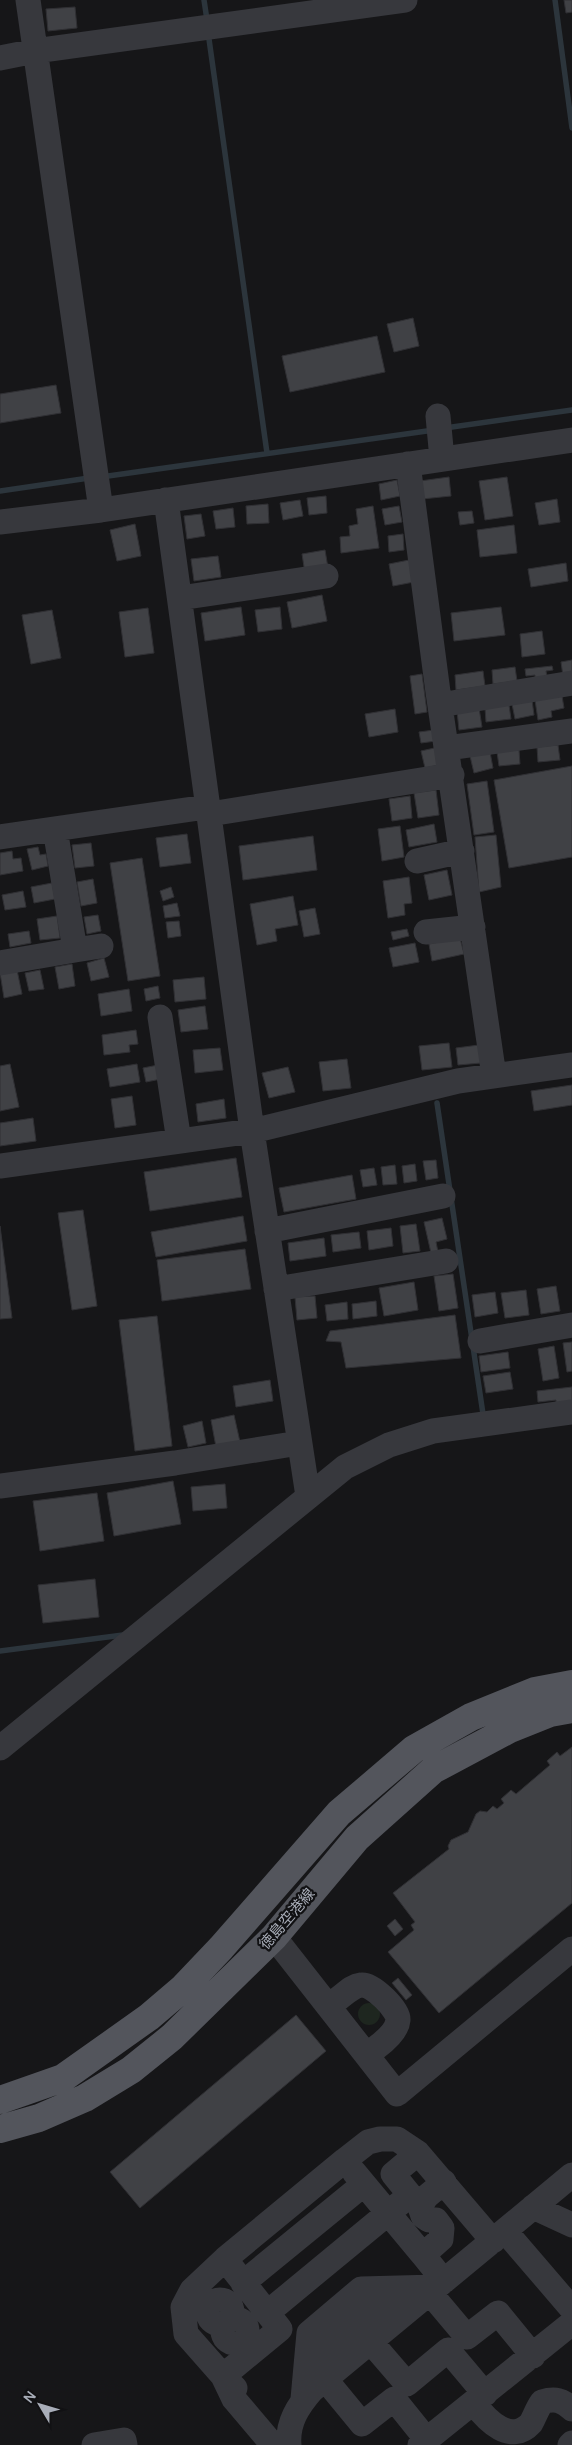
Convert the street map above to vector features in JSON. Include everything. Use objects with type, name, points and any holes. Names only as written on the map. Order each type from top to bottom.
[{"type":"main road","name":"徳島空港線","points":[[0,2100],[62,2078],[149,2017],[183,1988],[221,1948],[339,1813],[414,1749],[489,1710],[535,1691],[572,1684]]},
{"type":"main road","name":"徳島空港線","points":[[0,2129],[39,2118],[85,2098],[131,2070],[172,2037],[277,1932],[357,1838],[433,1770],[510,1729],[550,1713],[572,1709]]},
{"type":"street","points":[[28,0],[101,510]]},
{"type":"street","points":[[0,58],[35,51],[406,0]]},
{"type":"street","points":[[438,416],[442,459]]},
{"type":"street","points":[[0,522],[101,510],[442,459],[572,442]]},
{"type":"street","points":[[408,464],[440,704],[452,775],[494,1076]]},
{"type":"street","points":[[166,500],[252,1131],[308,1496]]},
{"type":"street","points":[[180,598],[326,576]]},
{"type":"street","points":[[440,704],[572,683]]},
{"type":"street","points":[[447,748],[572,730]]},
{"type":"street","points":[[0,837],[208,810],[452,775]]},
{"type":"street","points":[[54,829],[75,950]]},
{"type":"street","points":[[417,861],[462,851]]},
{"type":"street","points":[[426,932],[473,927]]},
{"type":"street","points":[[0,963],[101,946]]},
{"type":"street","points":[[160,1017],[179,1142]]},
{"type":"street","points":[[0,1166],[252,1131],[458,1081],[572,1065]]},
{"type":"street","points":[[267,1231],[443,1196]]},
{"type":"street","points":[[276,1289],[446,1261]]},
{"type":"street","points":[[480,1341],[572,1324]]},
{"type":"street","points":[[0,1748],[345,1467],[389,1445],[433,1431],[572,1412]]},
{"type":"street","points":[[0,1486],[175,1463],[299,1443]]},
{"type":"street","points":[[277,1932],[338,1999],[408,2086]]},
{"type":"street","points":[[277,1932],[397,2094],[572,1949]]},
{"type":"street","points":[[338,1999],[358,1985],[367,1984],[375,1988],[397,2015],[398,2022],[392,2033],[377,2047]]},
{"type":"street","points":[[436,2287],[390,2288],[313,2366],[289,2435],[270,2417],[257,2409],[223,2376],[186,2334],[183,2306],[192,2290],[225,2259],[368,2142],[388,2138],[407,2144],[418,2153],[444,2182],[572,2309]]},
{"type":"street","points":[[194,2344],[230,2323],[258,2301],[377,2200],[410,2195],[393,2174],[418,2153]]},
{"type":"street","points":[[345,2160],[423,2255],[436,2287],[467,2337],[498,2313],[533,2356]]},
{"type":"street","points":[[313,2366],[370,2341],[572,2175]]},
{"type":"street","points":[[423,2255],[443,2234],[440,2222],[423,2216],[420,2207],[426,2197],[444,2182]]},
{"type":"street","points":[[258,2301],[377,2200]]},
{"type":"street","points":[[533,2208],[572,2225]]},
{"type":"street","points":[[223,2376],[280,2329],[225,2259]]},
{"type":"street","points":[[313,2366],[362,2424],[394,2398],[424,2442],[572,2323]]},
{"type":"street","points":[[370,2341],[407,2384],[448,2350],[479,2398],[497,2433],[501,2436],[515,2438],[524,2433],[532,2423],[542,2402],[553,2398],[562,2401],[572,2409]]},
{"type":"street","points":[[223,2376],[234,2400],[273,2445]]},
{"type":"street","points":[[94,2445],[124,2440],[125,2445]]},
{"type":"shaded area","points":[[369,2003],[377,2006],[380,2014],[377,2022],[369,2025],[361,2022],[358,2014],[361,2006]]},
{"type":"building","points":[[564,0],[572,0],[572,12],[566,13]]},
{"type":"building","points":[[75,7],[77,28],[48,31],[46,9]]},
{"type":"building","points":[[413,318],[419,346],[394,352],[387,324]]},
{"type":"building","points":[[377,336],[385,372],[290,392],[282,356]]},
{"type":"building","points":[[56,385],[61,413],[0,423],[0,394]]},
{"type":"building","points":[[449,477],[451,496],[422,499],[420,481]]},
{"type":"building","points":[[507,477],[513,516],[485,520],[479,481]]},
{"type":"building","points":[[397,480],[400,496],[381,500],[379,484]]},
{"type":"building","points":[[326,496],[327,513],[309,515],[307,498]]},
{"type":"building","points":[[557,499],[560,522],[539,525],[535,503]]},
{"type":"building","points":[[300,500],[303,516],[283,520],[280,503]]},
{"type":"building","points":[[268,504],[269,523],[247,524],[246,506]]},
{"type":"building","points":[[373,506],[379,548],[341,553],[340,537],[350,536],[349,526],[358,524],[356,509]]},
{"type":"building","points":[[399,506],[402,522],[385,525],[382,509]]},
{"type":"building","points":[[233,508],[235,527],[216,529],[213,511]]},
{"type":"building","points":[[472,511],[474,523],[460,525],[458,512]]},
{"type":"building","points":[[201,514],[205,536],[187,539],[184,516]]},
{"type":"building","points":[[135,524],[141,556],[117,561],[110,530]]},
{"type":"building","points":[[514,525],[517,553],[480,557],[477,530]]},
{"type":"building","points":[[403,534],[404,550],[389,552],[388,536]]},
{"type":"building","points":[[325,550],[328,568],[305,573],[302,554]]},
{"type":"building","points":[[218,556],[221,577],[194,581],[191,559]]},
{"type":"building","points":[[409,560],[414,582],[393,586],[389,564]]},
{"type":"building","points":[[566,563],[568,581],[531,587],[528,569]]},
{"type":"building","points":[[322,595],[327,621],[292,628],[287,602]]},
{"type":"building","points":[[241,607],[245,635],[205,641],[201,613]]},
{"type":"building","points":[[280,607],[282,629],[258,632],[255,610]]},
{"type":"building","points":[[501,607],[505,635],[454,641],[451,613]]},
{"type":"building","points":[[148,608],[154,653],[125,657],[119,612]]},
{"type":"building","points":[[52,610],[61,658],[31,664],[22,615]]},
{"type":"building","points":[[542,631],[545,654],[522,657],[520,634]]},
{"type":"building","points":[[572,660],[572,674],[563,676],[561,662]]},
{"type":"building","points":[[552,666],[553,670],[546,671],[547,677],[535,679],[535,675],[526,676],[525,669]]},
{"type":"building","points":[[515,667],[517,681],[493,684],[492,670]]},
{"type":"building","points":[[483,671],[485,686],[456,690],[455,675]]},
{"type":"building","points":[[422,674],[427,712],[415,714],[410,676]]},
{"type":"building","points":[[562,696],[564,708],[551,711],[552,717],[538,720],[535,700]]},
{"type":"building","points":[[532,700],[534,715],[515,719],[512,704]]},
{"type":"building","points":[[509,705],[511,719],[486,722],[485,708]]},
{"type":"building","points":[[479,708],[482,727],[459,730],[457,711]]},
{"type":"building","points":[[395,709],[398,732],[369,737],[365,714]]},
{"type":"building","points":[[434,730],[436,741],[421,743],[419,732]]},
{"type":"building","points":[[558,745],[560,760],[538,762],[537,747]]},
{"type":"building","points":[[439,747],[443,764],[425,768],[421,751]]},
{"type":"building","points":[[519,750],[520,764],[499,766],[497,752]]},
{"type":"building","points":[[490,752],[493,768],[474,773],[470,756]]},
{"type":"building","points":[[572,766],[572,857],[509,868],[494,780]]},
{"type":"building","points":[[487,781],[494,832],[474,835],[467,784]]},
{"type":"building","points":[[436,790],[439,815],[418,818],[414,793]]},
{"type":"building","points":[[410,796],[412,818],[392,821],[389,799]]},
{"type":"building","points":[[434,824],[437,842],[409,847],[406,830]]},
{"type":"building","points":[[400,826],[404,857],[382,861],[378,829]]},
{"type":"building","points":[[187,834],[191,863],[160,867],[156,838]]},
{"type":"building","points":[[496,835],[501,887],[479,892],[475,837]]},
{"type":"building","points":[[313,836],[317,870],[243,880],[239,846]]},
{"type":"building","points":[[91,843],[94,866],[75,868],[72,845]]},
{"type":"building","points":[[38,847],[40,855],[46,854],[48,866],[32,870],[27,849]]},
{"type":"building","points":[[12,851],[13,859],[21,858],[23,871],[0,875],[0,853]]},
{"type":"building","points":[[142,858],[160,976],[128,981],[110,863]]},
{"type":"building","points":[[447,870],[452,895],[429,900],[424,875]]},
{"type":"building","points":[[409,877],[412,903],[404,904],[405,915],[388,918],[383,881]]},
{"type":"building","points":[[93,879],[97,903],[81,906],[77,882]]},
{"type":"building","points":[[52,883],[55,899],[34,903],[31,887]]},
{"type":"building","points":[[171,887],[174,897],[163,901],[160,891]]},
{"type":"building","points":[[23,891],[26,907],[5,910],[2,895]]},
{"type":"building","points":[[293,896],[298,925],[275,929],[277,941],[257,945],[250,904]]},
{"type":"building","points":[[177,903],[180,916],[165,918],[163,906]]},
{"type":"building","points":[[315,908],[320,934],[304,937],[299,911]]},
{"type":"building","points":[[98,915],[101,931],[87,934],[84,917]]},
{"type":"building","points":[[57,916],[60,938],[40,940],[37,919]]},
{"type":"building","points":[[179,921],[181,936],[168,938],[166,922]]},
{"type":"building","points":[[407,929],[409,936],[393,940],[391,932]]},
{"type":"building","points":[[29,931],[31,943],[10,947],[8,934]]},
{"type":"building","points":[[460,938],[464,954],[432,961],[429,944]]},
{"type":"building","points":[[415,943],[419,962],[393,967],[389,948]]},
{"type":"building","points":[[104,958],[109,977],[91,981],[87,963]]},
{"type":"building","points":[[72,964],[75,986],[59,989],[55,967]]},
{"type":"building","points":[[17,970],[22,994],[4,998],[0,973]]},
{"type":"building","points":[[40,970],[44,989],[29,991],[25,973]]},
{"type":"building","points":[[204,977],[206,999],[175,1002],[173,980]]},
{"type":"building","points":[[158,986],[160,998],[146,1001],[144,989]]},
{"type":"building","points":[[129,989],[132,1011],[101,1016],[98,994]]},
{"type":"building","points":[[205,1006],[208,1029],[181,1032],[178,1010]]},
{"type":"building","points":[[136,1030],[138,1044],[129,1045],[130,1052],[104,1055],[102,1035]]},
{"type":"building","points":[[449,1043],[452,1067],[422,1070],[419,1046]]},
{"type":"building","points":[[479,1045],[481,1063],[458,1065],[456,1048]]},
{"type":"building","points":[[220,1048],[223,1070],[195,1073],[193,1050]]},
{"type":"building","points":[[347,1059],[351,1088],[323,1091],[319,1062]]},
{"type":"building","points":[[10,1064],[19,1107],[0,1111],[0,1066]]},
{"type":"building","points":[[137,1064],[140,1082],[110,1087],[107,1069]]},
{"type":"building","points":[[158,1065],[161,1079],[146,1082],[143,1068]]},
{"type":"building","points":[[288,1067],[295,1092],[269,1098],[262,1073]]},
{"type":"building","points":[[572,1085],[572,1105],[534,1111],[531,1091]]},
{"type":"building","points":[[132,1096],[136,1125],[115,1128],[111,1099]]},
{"type":"building","points":[[224,1099],[226,1118],[198,1122],[196,1104]]},
{"type":"building","points":[[33,1118],[36,1141],[0,1146],[0,1123]]},
{"type":"building","points":[[236,1158],[242,1197],[150,1211],[144,1172]]},
{"type":"building","points":[[436,1160],[438,1178],[426,1180],[423,1161]]},
{"type":"building","points":[[415,1164],[417,1181],[404,1183],[402,1166]]},
{"type":"building","points":[[395,1165],[397,1184],[383,1185],[381,1167]]},
{"type":"building","points":[[374,1168],[377,1185],[363,1187],[360,1170]]},
{"type":"building","points":[[352,1175],[356,1199],[284,1212],[279,1188]]},
{"type":"building","points":[[83,1210],[97,1306],[72,1310],[58,1213]]},
{"type":"building","points":[[243,1216],[247,1241],[156,1257],[151,1232]]},
{"type":"building","points":[[442,1218],[447,1239],[436,1242],[438,1252],[431,1253],[424,1222]]},
{"type":"building","points":[[416,1224],[420,1251],[403,1253],[400,1226]]},
{"type":"building","points":[[0,1226],[12,1318],[0,1319]]},
{"type":"building","points":[[391,1228],[393,1246],[369,1250],[367,1231]]},
{"type":"building","points":[[359,1232],[361,1248],[333,1252],[331,1235]]},
{"type":"building","points":[[324,1238],[326,1256],[290,1261],[288,1243]]},
{"type":"building","points":[[245,1249],[251,1289],[162,1301],[157,1260]]},
{"type":"building","points":[[453,1274],[458,1308],[439,1311],[434,1276]]},
{"type":"building","points":[[414,1282],[418,1310],[384,1316],[379,1288]]},
{"type":"building","points":[[556,1286],[560,1311],[541,1314],[537,1289]]},
{"type":"building","points":[[526,1290],[529,1315],[505,1318],[501,1293]]},
{"type":"building","points":[[495,1292],[498,1313],[475,1317],[472,1295]]},
{"type":"building","points":[[315,1296],[317,1318],[297,1320],[295,1297]]},
{"type":"building","points":[[376,1301],[377,1316],[353,1319],[352,1304]]},
{"type":"building","points":[[347,1302],[348,1319],[327,1321],[325,1305]]},
{"type":"building","points":[[455,1315],[461,1358],[346,1368],[341,1342],[326,1341],[330,1331]]},
{"type":"building","points":[[157,1316],[172,1446],[135,1451],[119,1320]]},
{"type":"building","points":[[572,1342],[572,1371],[567,1372],[563,1343]]},
{"type":"building","points":[[554,1346],[559,1378],[543,1381],[538,1349]]},
{"type":"building","points":[[508,1352],[510,1368],[481,1372],[479,1356]]},
{"type":"building","points":[[510,1372],[513,1389],[486,1393],[483,1376]]},
{"type":"building","points":[[270,1380],[273,1401],[236,1407],[233,1386]]},
{"type":"building","points":[[572,1387],[572,1402],[556,1404],[556,1400],[538,1402],[537,1391]]},
{"type":"building","points":[[234,1415],[240,1442],[216,1447],[211,1420]]},
{"type":"building","points":[[202,1421],[206,1443],[188,1447],[183,1426]]},
{"type":"building","points":[[173,1481],[181,1524],[114,1536],[107,1493]]},
{"type":"building","points":[[225,1484],[227,1508],[193,1511],[191,1487]]},
{"type":"building","points":[[97,1493],[104,1541],[40,1551],[33,1501]]},
{"type":"building","points":[[95,1579],[99,1617],[43,1623],[38,1585]]},
{"type":"building","points":[[572,1747],[572,1903],[439,2013],[388,1952],[414,1930],[411,1925],[415,1922],[393,1893],[449,1849],[448,1846],[451,1840],[468,1832],[476,1814],[480,1811],[487,1812],[493,1806],[497,1809],[504,1803],[501,1799],[511,1790],[516,1794],[550,1765],[547,1761],[557,1752],[560,1756]]},
{"type":"building","points":[[395,1919],[403,1929],[395,1936],[387,1926]]},
{"type":"building","points":[[398,1978],[412,1995],[406,2000],[392,1983]]},
{"type":"building","points":[[296,2015],[326,2051],[140,2208],[110,2172]]},
{"type":"waterway","points":[[204,0],[207,20]]},
{"type":"waterway","points":[[555,0],[572,128]]},
{"type":"waterway","points":[[208,32],[267,453]]},
{"type":"waterway","points":[[445,428],[572,410]]},
{"type":"waterway","points":[[101,477],[434,430]]},
{"type":"waterway","points":[[0,491],[89,478]]},
{"type":"waterway","points":[[437,1103],[483,1414]]},
{"type":"waterway","points":[[0,1651],[123,1635]]}]
